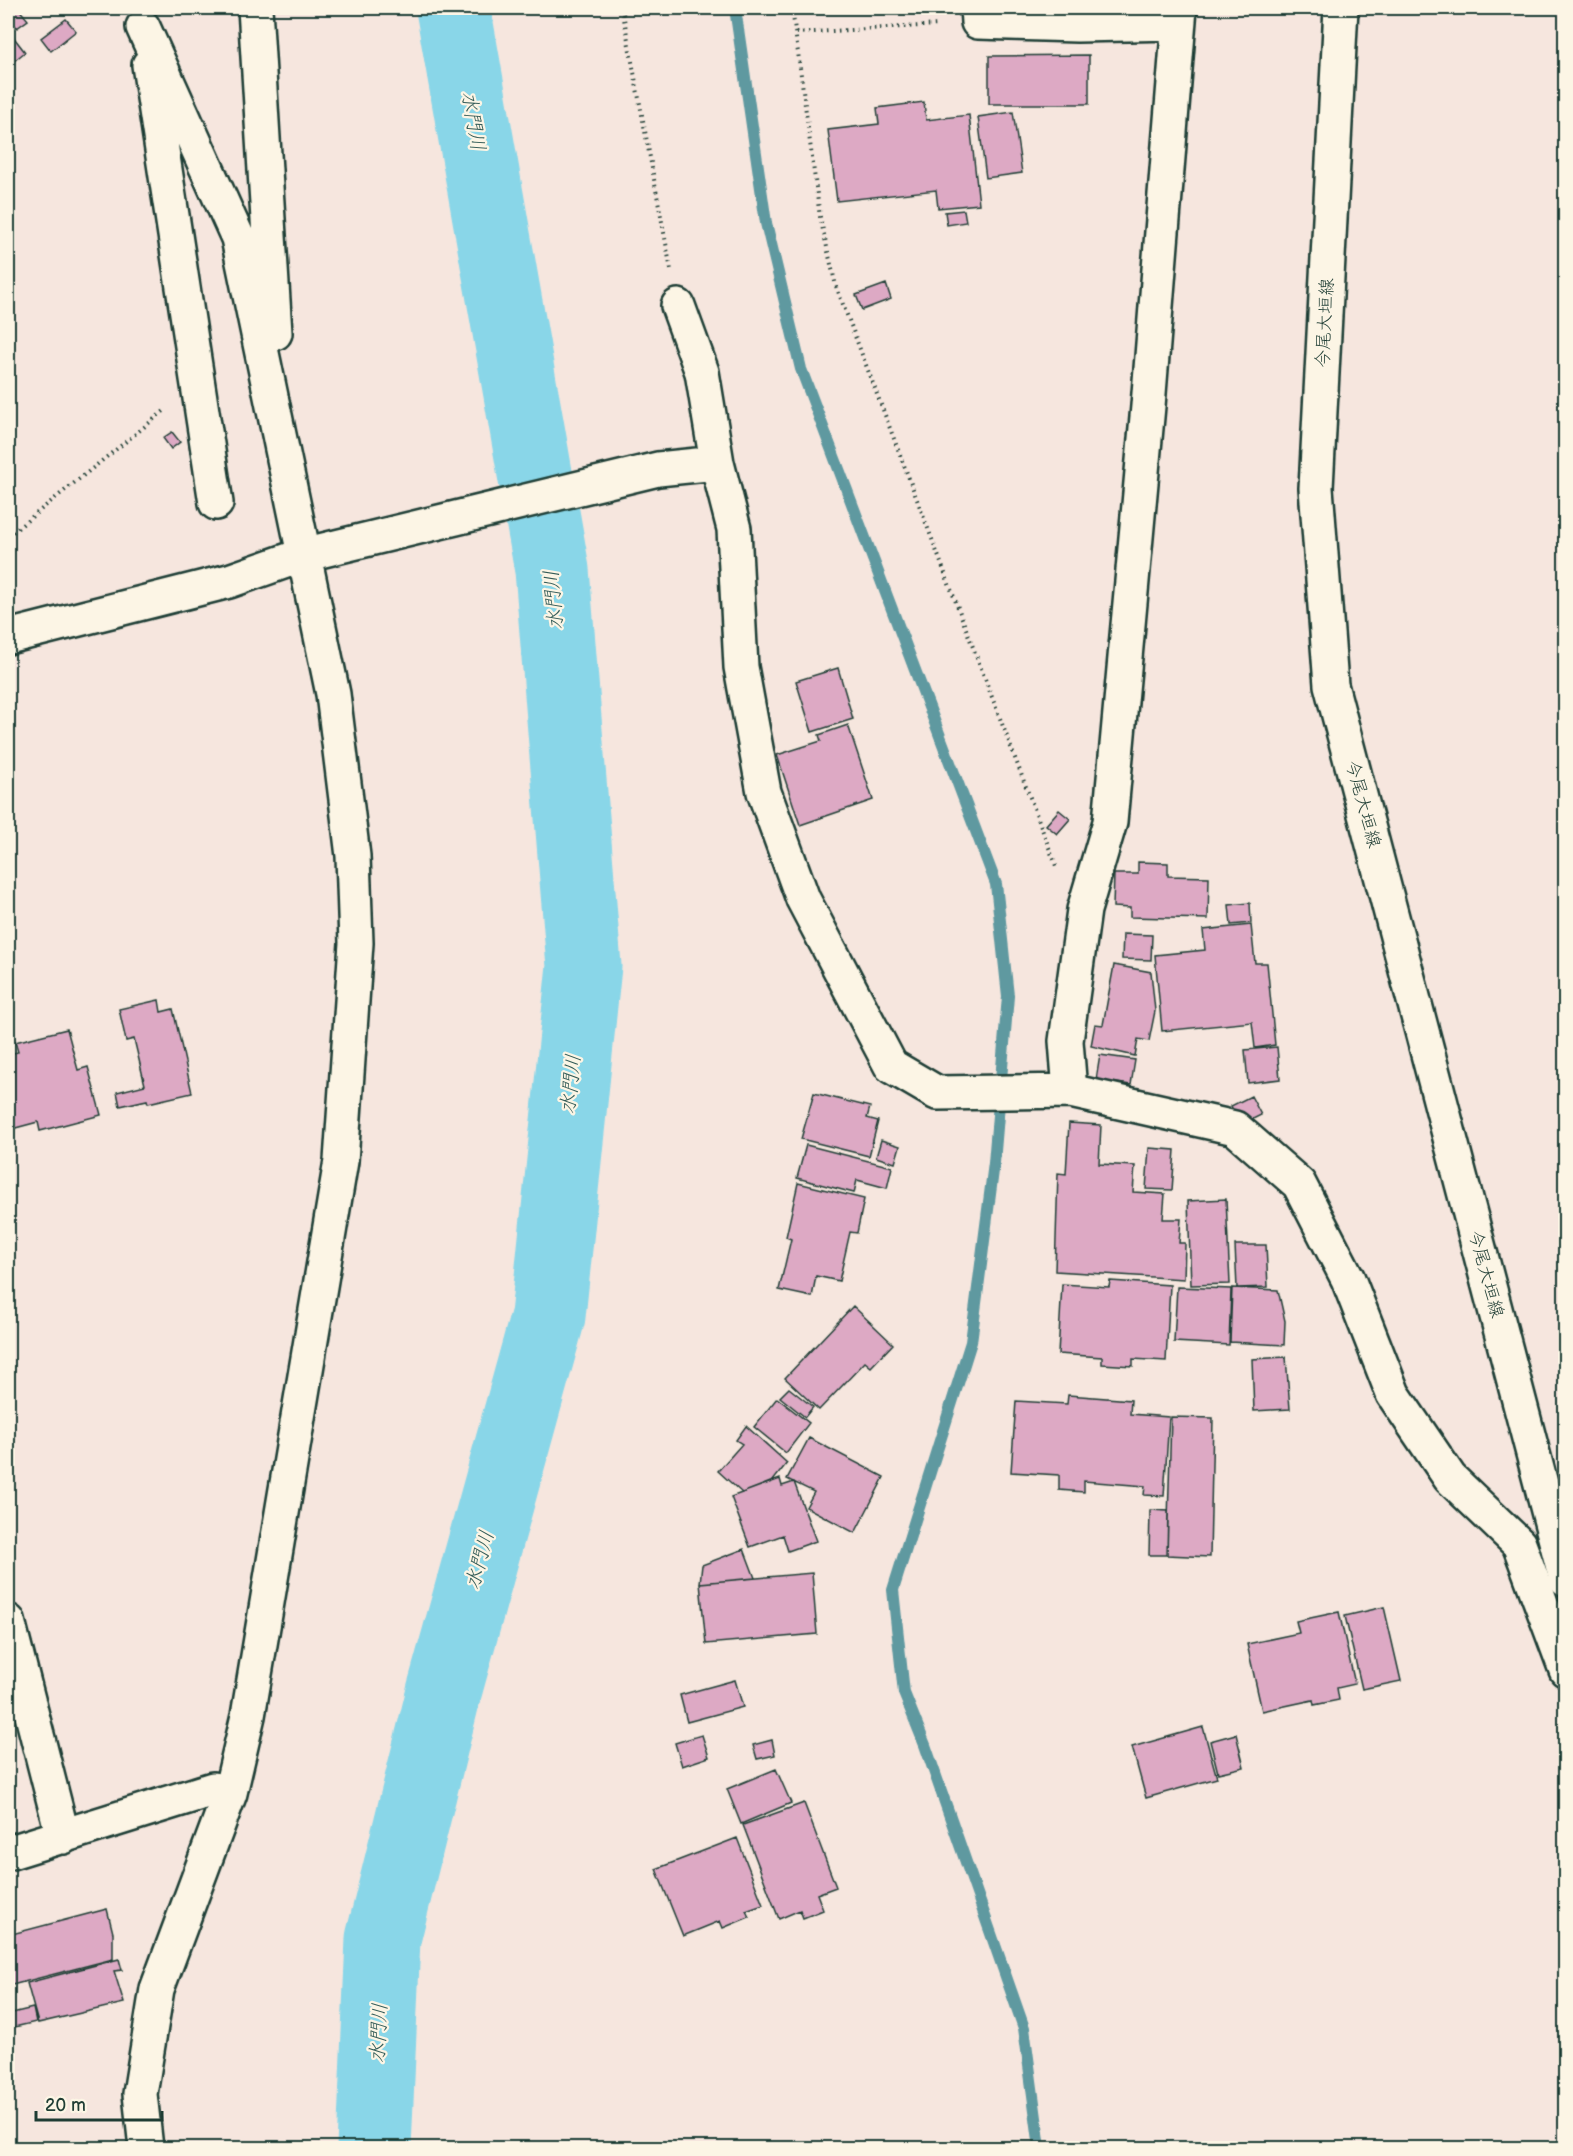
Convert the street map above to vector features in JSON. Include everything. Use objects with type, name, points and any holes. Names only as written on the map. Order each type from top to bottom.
[{"type":"street","points":[[255,8],[275,340],[264,365]]},
{"type":"street","name":"今尾大垣線","points":[[1341,8],[1316,488],[1331,685],[1566,1579]]},
{"type":"street","points":[[978,15],[1077,25],[1179,15],[1149,394],[1110,822],[1084,910],[1057,1092]]},
{"type":"street","points":[[140,17],[238,238],[333,694],[353,856],[356,944],[341,1161],[248,1716],[230,1793],[157,1989],[140,2094],[146,2148]]},
{"type":"street","points":[[140,17],[216,503]]},
{"type":"street","points":[[678,306],[702,372],[717,463],[734,529],[741,667],[764,792],[803,899],[891,1066],[937,1093],[1057,1092],[1235,1128],[1299,1184],[1348,1279],[1393,1394],[1450,1478],[1519,1544],[1566,1670]]},
{"type":"street","points":[[8,637],[230,581],[303,555],[658,469],[717,463]]},
{"type":"street","points":[[8,1621],[63,1837]]},
{"type":"street","points":[[8,1853],[213,1789],[230,1793]]},
{"type":"path","points":[[622,8],[678,306]]},
{"type":"path","points":[[792,8],[819,217],[836,286],[1052,859],[1084,910]]},
{"type":"path","points":[[796,33],[978,15]]},
{"type":"path","points":[[8,536],[197,384]]},
{"type":"building","points":[[8,8],[18,8],[28,20],[17,28],[8,16]]},
{"type":"building","points":[[66,19],[76,31],[51,51],[41,38]]},
{"type":"building","points":[[8,30],[25,52],[8,66]]},
{"type":"building","points":[[1089,55],[1089,104],[989,104],[989,56]]},
{"type":"building","points":[[924,102],[926,120],[969,115],[979,204],[938,208],[936,190],[837,201],[828,130],[879,124],[877,108]]},
{"type":"building","points":[[1013,112],[1022,173],[986,178],[978,117]]},
{"type":"building","points":[[964,210],[966,222],[947,225],[945,212]]},
{"type":"building","points":[[886,284],[891,299],[862,310],[856,295]]},
{"type":"building","points":[[172,432],[180,442],[171,449],[163,438]]},
{"type":"building","points":[[838,668],[853,719],[812,732],[796,681]]},
{"type":"building","points":[[848,725],[873,800],[800,825],[777,755],[821,741],[819,735]]},
{"type":"building","points":[[1059,810],[1070,819],[1057,834],[1046,825]]},
{"type":"building","points":[[1138,862],[1168,863],[1168,876],[1209,877],[1208,919],[1130,917],[1130,908],[1113,907],[1114,874],[1138,874]]},
{"type":"building","points":[[1250,903],[1251,923],[1231,925],[1229,905]]},
{"type":"building","points":[[1251,925],[1255,963],[1267,963],[1275,1045],[1255,1048],[1252,1022],[1162,1031],[1155,955],[1205,950],[1203,930]]},
{"type":"building","points":[[1123,934],[1152,935],[1151,960],[1122,959]]},
{"type":"building","points":[[1114,965],[1151,972],[1155,1011],[1149,1041],[1138,1039],[1135,1056],[1091,1046],[1095,1024],[1103,1025]]},
{"type":"building","points":[[159,1000],[161,1012],[173,1009],[192,1093],[148,1103],[147,1100],[120,1106],[117,1092],[145,1085],[134,1039],[126,1041],[119,1009]]},
{"type":"building","points":[[67,1029],[78,1070],[88,1067],[101,1115],[40,1131],[38,1122],[8,1130],[8,1054],[18,1052],[15,1042]]},
{"type":"building","points":[[1277,1047],[1280,1079],[1248,1083],[1245,1050]]},
{"type":"building","points":[[1100,1055],[1135,1060],[1131,1085],[1096,1080]]},
{"type":"building","points":[[814,1093],[870,1107],[867,1118],[878,1121],[869,1156],[801,1139]]},
{"type":"building","points":[[1251,1096],[1261,1115],[1241,1125],[1231,1106]]},
{"type":"building","points":[[1069,1123],[1101,1125],[1099,1164],[1135,1166],[1133,1192],[1165,1194],[1163,1219],[1181,1219],[1179,1243],[1185,1243],[1184,1279],[1055,1271],[1058,1173],[1066,1174]]},
{"type":"building","points":[[881,1140],[900,1146],[895,1163],[876,1157]]},
{"type":"building","points":[[806,1145],[892,1167],[887,1188],[857,1180],[854,1193],[797,1178]]},
{"type":"building","points":[[1149,1148],[1175,1150],[1172,1190],[1146,1189]]},
{"type":"building","points":[[798,1183],[864,1199],[857,1233],[850,1232],[839,1281],[816,1276],[812,1297],[779,1290],[791,1239],[786,1237]]},
{"type":"building","points":[[1226,1199],[1230,1284],[1191,1285],[1188,1201]]},
{"type":"building","points":[[1235,1245],[1266,1245],[1268,1287],[1237,1288]]},
{"type":"building","points":[[1110,1281],[1170,1285],[1166,1361],[1133,1359],[1133,1366],[1102,1364],[1102,1357],[1058,1354],[1062,1284],[1109,1287]]},
{"type":"building","points":[[1177,1287],[1231,1289],[1229,1345],[1174,1342]]},
{"type":"building","points":[[1232,1288],[1278,1290],[1285,1321],[1284,1345],[1230,1342]]},
{"type":"building","points":[[853,1306],[893,1344],[871,1367],[865,1362],[819,1410],[785,1378]]},
{"type":"building","points":[[1286,1357],[1290,1409],[1254,1411],[1252,1359]]},
{"type":"building","points":[[789,1388],[813,1407],[805,1417],[780,1397]]},
{"type":"building","points":[[1068,1395],[1131,1400],[1130,1414],[1169,1417],[1164,1496],[1144,1495],[1145,1486],[1084,1481],[1084,1492],[1059,1490],[1059,1475],[1011,1472],[1016,1401],[1067,1404]]},
{"type":"building","points":[[777,1398],[809,1423],[786,1453],[754,1427]]},
{"type":"building","points":[[1171,1417],[1213,1418],[1210,1557],[1167,1555]]},
{"type":"building","points":[[746,1426],[787,1463],[773,1481],[742,1493],[718,1471],[742,1444],[736,1440]]},
{"type":"building","points":[[809,1438],[884,1477],[855,1533],[806,1507],[814,1492],[787,1479]]},
{"type":"building","points":[[780,1479],[782,1486],[794,1482],[816,1541],[788,1551],[783,1535],[750,1547],[731,1497]]},
{"type":"building","points":[[1150,1510],[1168,1511],[1167,1555],[1149,1555]]},
{"type":"building","points":[[744,1549],[755,1578],[700,1583],[702,1565]]},
{"type":"building","points":[[812,1573],[817,1634],[706,1644],[700,1583]]},
{"type":"building","points":[[1384,1607],[1401,1681],[1362,1689],[1345,1616]]},
{"type":"building","points":[[1339,1612],[1355,1684],[1337,1688],[1339,1700],[1314,1705],[1313,1700],[1262,1711],[1247,1644],[1299,1633],[1296,1621]]},
{"type":"building","points":[[735,1680],[743,1707],[687,1722],[680,1695]]},
{"type":"building","points":[[1203,1727],[1217,1778],[1146,1798],[1132,1747]]},
{"type":"building","points":[[1236,1734],[1244,1767],[1218,1773],[1210,1741]]},
{"type":"building","points":[[702,1735],[709,1757],[682,1766],[675,1743]]},
{"type":"building","points":[[772,1740],[775,1755],[757,1759],[753,1745]]},
{"type":"building","points":[[776,1769],[791,1803],[741,1824],[727,1789]]},
{"type":"building","points":[[804,1803],[836,1887],[817,1894],[823,1910],[803,1918],[800,1910],[779,1919],[743,1825]]},
{"type":"building","points":[[737,1838],[763,1905],[746,1911],[749,1917],[723,1928],[720,1921],[683,1936],[656,1869]]},
{"type":"building","points":[[107,1909],[113,1933],[113,1959],[8,1986],[8,1935]]},
{"type":"building","points":[[119,1959],[122,1970],[114,1971],[124,2003],[38,2023],[27,1983]]},
{"type":"building","points":[[33,2008],[36,2022],[10,2028],[8,2014]]},
{"type":"waterway","name":"水門川","points":[[374,2148],[383,1939],[444,1692],[548,1316],[584,966],[552,570],[453,8]]},
{"type":"waterway","points":[[735,8],[766,223],[801,369],[996,884],[1008,996],[994,1163],[971,1342],[893,1590],[904,1693],[925,1745],[1024,2028],[1040,2148]]}]
